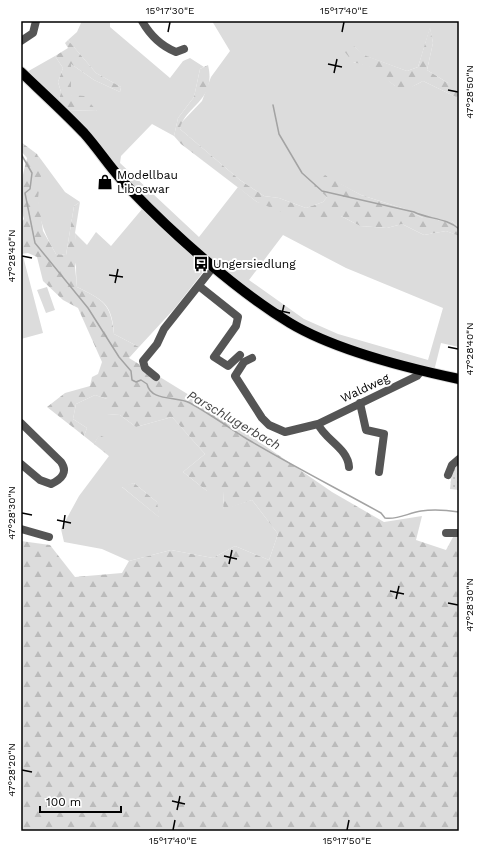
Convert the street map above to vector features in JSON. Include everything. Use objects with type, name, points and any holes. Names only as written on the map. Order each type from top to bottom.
[{"type":"main road","points":[[21,72],[84,134],[115,174],[131,191],[214,266],[257,301],[291,324],[344,347],[422,371],[459,379]]},
{"type":"street","points":[[21,41],[33,33],[36,21]]},
{"type":"street","points":[[142,21],[149,32],[164,46],[176,52],[184,49]]},
{"type":"street","points":[[156,377],[145,368],[143,361],[157,344],[164,329],[214,266]]},
{"type":"street","points":[[199,286],[238,317],[236,326],[214,357],[228,366],[240,355]]},
{"type":"street","name":"Waldweg","points":[[252,358],[244,362],[235,376],[253,406],[269,425],[285,432],[291,432],[318,424],[417,376],[422,371]]},
{"type":"street","points":[[360,403],[366,430],[384,434],[379,472]]},
{"type":"street","points":[[21,423],[61,462],[65,468],[65,473],[58,481],[51,484],[40,480],[21,464]]},
{"type":"street","points":[[318,424],[321,432],[346,455],[350,466]]},
{"type":"street","points":[[448,475],[452,465],[459,459]]},
{"type":"street","points":[[21,529],[49,537]]},
{"type":"street","points":[[446,533],[459,533]]},
{"type":"green space","points":[[80,21],[110,21],[110,27],[170,78],[183,61],[190,58],[204,67],[200,69],[194,97],[178,118],[174,136],[152,124],[121,156],[120,163],[199,237],[238,187],[257,202],[326,216],[341,216],[360,226],[387,228],[402,224],[424,235],[446,231],[457,235],[459,236],[459,347],[441,343],[434,371],[403,363],[314,333],[242,286],[152,208],[63,110],[97,111],[71,95],[71,64],[94,80],[120,92],[121,87],[96,73],[68,40],[77,32],[81,23]],"holes":[[[283,235],[346,268],[443,308],[428,360],[338,334],[304,319],[249,280]]]},
{"type":"green space","points":[[212,21],[459,21],[459,83],[448,83],[427,70],[433,43],[430,28],[418,67],[407,71],[363,55],[354,46],[353,62],[371,67],[395,86],[400,88],[413,86],[423,81],[456,97],[459,96],[459,227],[452,221],[440,221],[434,218],[423,218],[405,209],[361,195],[325,176],[327,197],[323,202],[306,208],[279,198],[264,196],[240,180],[180,129],[181,123],[202,101],[211,77],[230,51]]},
{"type":"green space","points":[[430,27],[433,43],[427,70],[448,83],[459,83],[459,96],[456,97],[423,81],[410,88],[399,89],[370,67],[353,62],[344,51],[354,46],[364,55],[407,71],[418,67]]},
{"type":"green space","points":[[68,40],[96,73],[121,87],[120,92],[94,80],[71,64],[71,95],[84,96],[97,111],[63,110],[58,104],[61,92],[58,82],[63,68],[55,56],[68,48],[65,43]]},
{"type":"green space","points":[[55,56],[63,68],[58,82],[61,92],[58,104],[25,73]]},
{"type":"green space","points":[[208,65],[210,77],[208,87],[199,102],[187,114],[180,129],[240,180],[264,196],[279,198],[306,208],[323,202],[327,197],[314,186],[325,175],[361,195],[405,209],[423,218],[434,218],[440,221],[452,221],[459,227],[459,236],[446,231],[424,235],[402,224],[387,228],[360,226],[341,216],[299,219],[257,202],[181,144],[174,136],[178,118],[194,97],[200,69]]},
{"type":"green space","points":[[21,142],[37,154],[42,168],[38,198],[43,231],[56,254],[66,255],[74,206],[80,202],[75,233],[78,254],[75,267],[77,287],[99,299],[108,309],[111,315],[114,334],[139,347],[129,358],[207,406],[332,492],[384,522],[422,516],[416,540],[446,550],[459,526],[459,831],[21,831],[21,541],[50,545],[75,577],[122,573],[129,561],[171,550],[213,558],[235,546],[269,560],[278,534],[252,500],[223,510],[224,491],[207,491],[183,472],[205,454],[172,417],[136,427],[120,415],[106,414],[107,399],[95,395],[76,404],[73,419],[87,428],[84,436],[47,407],[65,393],[90,386],[92,377],[98,374],[102,362],[78,308],[63,300],[43,281],[37,257],[28,253],[21,254],[21,223],[24,219],[21,203],[21,188],[27,158],[21,151]]},
{"type":"green space","points":[[37,154],[65,192],[80,202],[74,206],[66,255],[56,254],[46,234],[41,219],[38,204],[40,170]]},
{"type":"green space","points":[[143,208],[207,267],[175,308],[139,347],[114,334],[111,315],[108,309],[100,299],[77,287],[75,233],[87,245],[96,232],[111,246]]},
{"type":"green space","points":[[23,256],[43,333],[21,339],[21,257]]},
{"type":"green space","points":[[47,287],[55,310],[46,313],[37,290]]},
{"type":"green space","points":[[95,395],[107,399],[107,414],[120,415],[136,427],[172,417],[205,454],[183,472],[207,491],[224,491],[223,509],[252,500],[278,534],[269,560],[235,546],[213,558],[171,550],[129,561],[102,549],[64,542],[61,529],[79,496],[109,456],[99,436],[94,444],[84,436],[87,428],[73,419],[76,404]],"holes":[[[134,483],[157,502],[159,517],[122,487]]]},
{"type":"green space","points":[[99,435],[111,440],[109,456],[94,444]]},
{"type":"green space","points":[[459,464],[459,490],[450,489],[452,471]]},
{"type":"green space","points":[[134,483],[157,502],[160,518],[121,486]]},
{"type":"waterway","points":[[273,105],[279,134],[302,173],[322,191],[414,212],[449,223],[459,229]]},
{"type":"waterway","name":"Parschlugerbach","points":[[21,154],[32,173],[30,189],[25,193],[35,243],[88,308],[119,357],[131,371],[132,380],[136,382],[141,380],[147,384],[149,390],[159,396],[190,403],[264,449],[381,513],[385,518],[394,518],[426,510],[459,512]]},
{"type":"place","name":"Modellbau Liboswar","points":[[105,182]]},
{"type":"place","name":"Ungersiedlung","points":[[201,264]]}]
